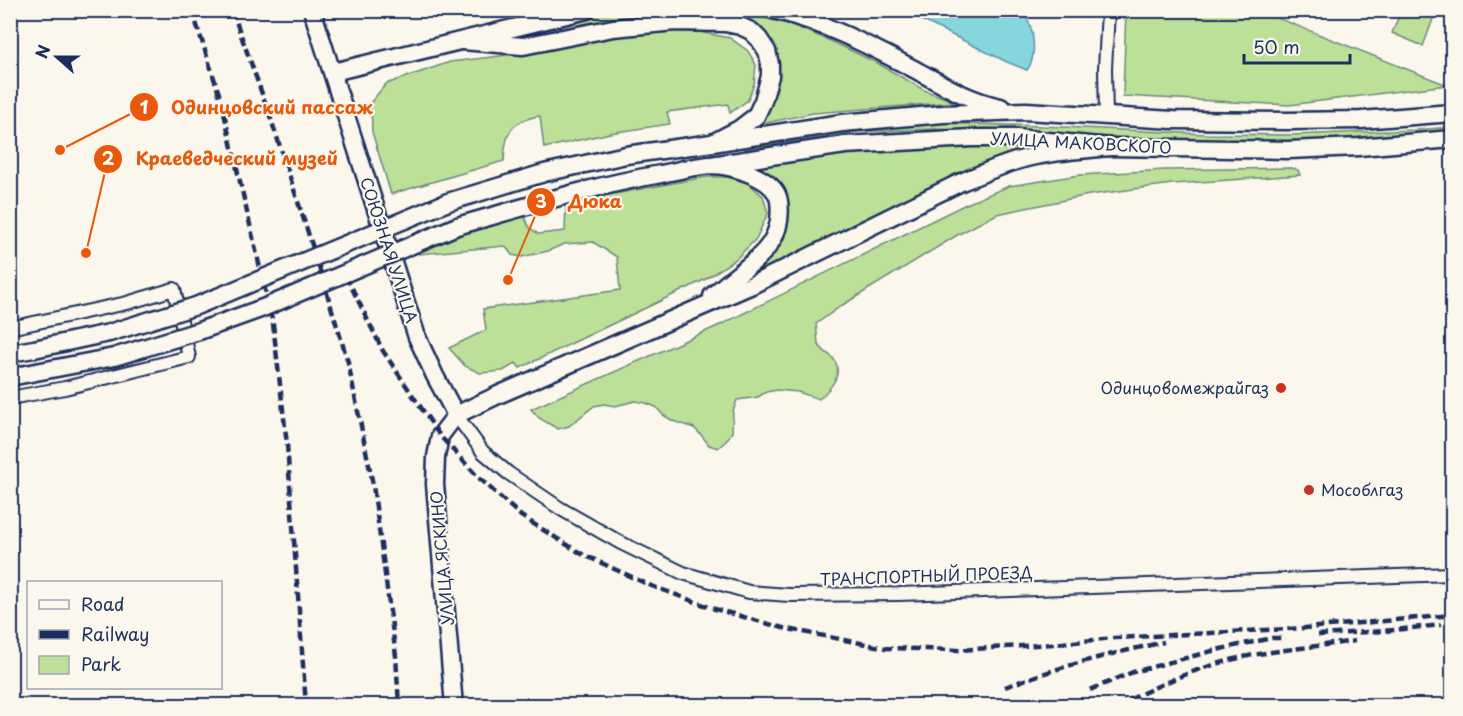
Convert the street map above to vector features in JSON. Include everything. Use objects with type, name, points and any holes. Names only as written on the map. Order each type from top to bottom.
[{"type":"main road","name":"СОЮЗНАЯ УЛИЦА","points":[[312,10],[417,337],[456,415]]},
{"type":"main road","points":[[333,72],[587,10]]},
{"type":"main road","points":[[774,10],[810,21],[848,37],[972,98],[1026,111]]},
{"type":"main road","points":[[462,41],[523,46],[613,28],[675,22],[724,23],[740,26],[751,31],[767,51],[770,64],[768,88],[756,116],[739,129],[712,143]]},
{"type":"main road","name":"УЛИЦА МАКОВСКОГО","points":[[10,353],[109,333],[196,306],[448,202],[544,173],[626,155],[842,123],[943,114],[1026,111],[1173,120],[1287,122],[1361,120],[1452,113]]},
{"type":"main road","name":"УЛИЦА МАКОВСКОГО","points":[[10,377],[114,357],[199,331],[263,308],[457,226],[628,180],[711,165],[845,145],[909,140],[1017,138],[1110,147],[1288,150],[1452,139]]},
{"type":"main road","points":[[456,415],[752,285],[987,171],[1017,160],[1110,147]]},
{"type":"main road","points":[[697,308],[752,264],[770,246],[777,232],[780,216],[779,198],[761,178],[742,171],[711,165]]},
{"type":"main road","name":"УЛИЦА ЯСКИНО","points":[[454,705],[435,484],[436,457],[440,436],[456,415]]},
{"type":"street","points":[[1106,116],[1105,69],[1108,10]]},
{"type":"street","points":[[10,328],[127,303],[174,289],[189,357],[65,388],[10,398]]},
{"type":"street","name":"ТРАНСПОРТНЫЙ ПРОЕЗД","points":[[456,415],[483,452],[508,473],[571,515],[621,543],[683,573],[749,592],[789,595],[888,595],[1452,574]]},
{"type":"green space","points":[[1126,10],[1260,11],[1447,85],[1289,105],[1123,96]]},
{"type":"green space","points":[[628,11],[721,11],[792,25],[879,64],[924,90],[955,102],[813,113],[761,124],[771,102],[775,77],[748,24],[525,40],[516,35],[581,17]]},
{"type":"green space","points":[[1401,11],[1436,11],[1423,46],[1392,33]]},
{"type":"green space","points":[[661,31],[699,32],[730,38],[748,51],[756,65],[754,84],[748,100],[730,113],[728,104],[667,112],[670,124],[610,133],[544,148],[540,116],[530,118],[511,130],[506,143],[504,161],[391,194],[372,132],[371,102],[386,84],[450,62]]},
{"type":"green space","points":[[933,123],[1206,134],[1293,135],[1452,127],[1452,134],[1293,142],[1206,141],[934,129],[858,132],[745,149],[740,146],[859,126]]},
{"type":"green space","points":[[941,146],[1059,146],[741,282],[775,250],[783,238],[787,224],[787,206],[781,190],[757,166],[848,150]]},
{"type":"green space","points":[[1292,168],[1298,170],[1300,175],[1172,184],[1089,195],[997,214],[959,234],[841,306],[816,324],[818,343],[835,361],[837,367],[836,377],[831,387],[819,399],[798,392],[777,390],[766,392],[758,397],[737,400],[733,411],[732,432],[718,448],[709,445],[694,428],[673,421],[656,407],[646,403],[635,401],[615,406],[604,404],[594,406],[569,426],[558,429],[539,418],[531,409],[720,325],[964,205],[1009,186],[1080,175],[1165,170]]},
{"type":"green space","points":[[706,177],[727,177],[748,183],[763,196],[768,213],[756,239],[736,259],[704,280],[520,368],[516,363],[503,371],[480,373],[465,366],[449,348],[486,330],[483,309],[620,290],[617,257],[593,242],[564,244],[548,251],[522,257],[512,255],[505,246],[419,254],[420,249],[464,231],[523,214],[529,227],[538,234],[565,231],[566,203]]},
{"type":"water","points":[[903,11],[1018,11],[1024,15],[1031,27],[1033,50],[1030,65],[1027,70],[1007,62]]},
{"type":"railway","points":[[192,10],[221,100],[273,324],[287,444],[306,706]]},
{"type":"railway","points":[[232,10],[271,119],[348,362],[373,485],[396,656],[399,706]]},
{"type":"railway","points":[[346,276],[383,351],[440,436],[478,477],[521,516],[582,554],[649,585],[715,609],[783,628],[886,648],[959,650],[1114,638],[1305,628],[1452,615]]},
{"type":"railway","points":[[1318,635],[1441,625]]},
{"type":"railway","points":[[1090,690],[1133,672],[1216,650],[1272,638],[1285,638]]},
{"type":"railway","points":[[1118,706],[1167,682],[1235,659],[1355,641]]},
{"type":"railway","points":[[1005,687],[1044,673],[1164,642]]},
{"type":"place","name":"Одинцовский пассаж","points":[[60,150]]},
{"type":"place","name":"Краеведческий музей","points":[[86,253]]},
{"type":"place","name":"Дюка","points":[[508,280]]},
{"type":"place","name":"Одинцовомежрайгаз","points":[[1281,388]]},
{"type":"place","name":"Мособлгаз","points":[[1309,490]]}]
